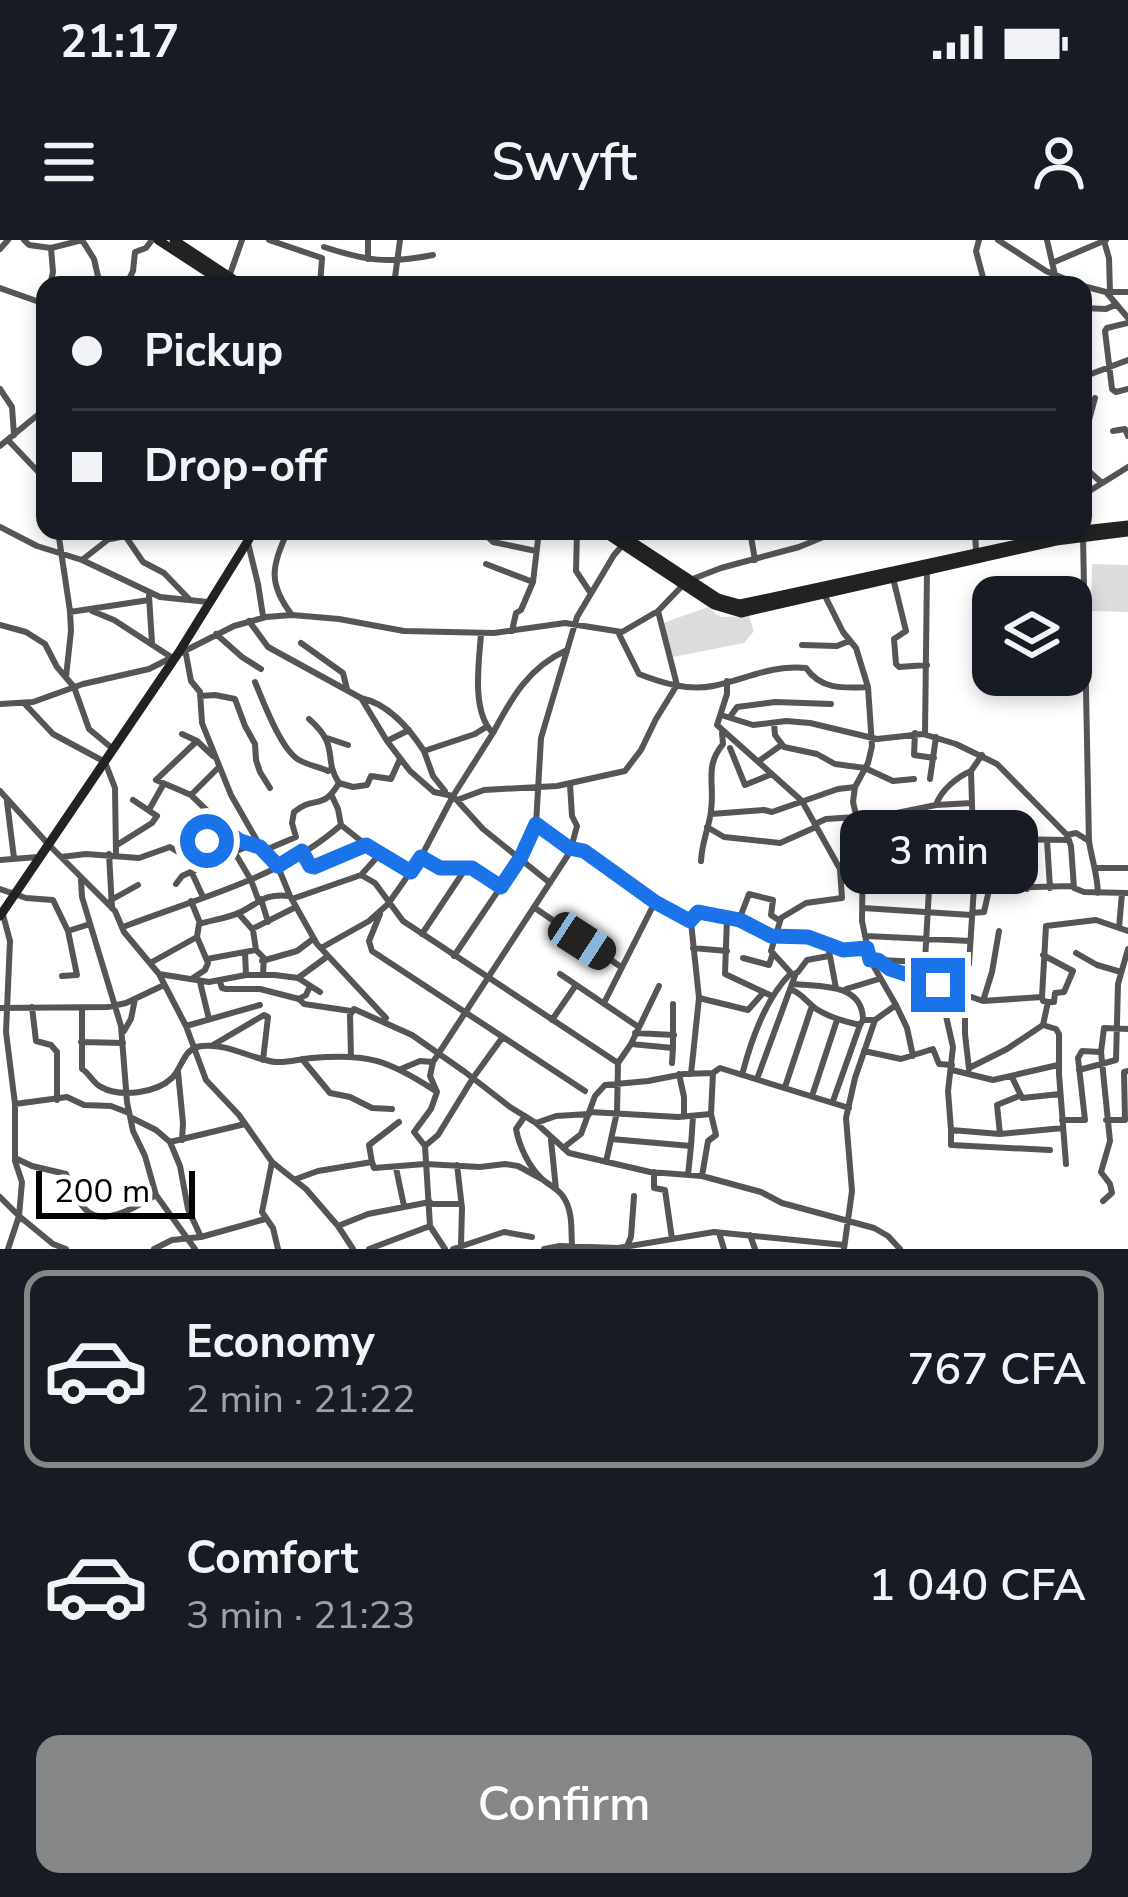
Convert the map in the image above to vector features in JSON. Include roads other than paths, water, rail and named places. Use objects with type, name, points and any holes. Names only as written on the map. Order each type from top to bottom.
[{"type":"street","points":[[0,249],[8,240]]},
{"type":"street","points":[[24,240],[51,248],[83,240],[98,276]]},
{"type":"street","points":[[134,247],[146,248],[155,240],[219,276]]},
{"type":"street","points":[[174,240],[221,276]]},
{"type":"street","points":[[230,276],[242,240]]},
{"type":"street","points":[[269,240],[322,258]]},
{"type":"street","points":[[368,240],[368,260]]},
{"type":"street","points":[[395,276],[400,240]]},
{"type":"street","points":[[979,240],[976,251],[983,276]]},
{"type":"street","points":[[998,240],[1053,276]]},
{"type":"street","points":[[1047,240],[1057,276]]},
{"type":"street","points":[[1052,263],[1105,240],[1108,292],[1128,321],[1106,329],[1113,392],[1128,389]]},
{"type":"street","points":[[321,276],[326,244],[368,260],[397,262],[434,256]]},
{"type":"street","points":[[51,248],[52,276]]},
{"type":"street","points":[[0,288],[36,301]]},
{"type":"street","points":[[1092,288],[1128,292]]},
{"type":"street","points":[[1092,308],[1115,305]]},
{"type":"street","points":[[1092,373],[1128,360]]},
{"type":"street","points":[[0,389],[12,407],[10,437],[36,468]]},
{"type":"street","points":[[1092,409],[1095,398]]},
{"type":"street","points":[[0,446],[36,417]]},
{"type":"street","points":[[1113,431],[1126,429],[1128,436]]},
{"type":"street","points":[[1092,489],[1128,467]]},
{"type":"street","points":[[1092,474],[1102,483]]},
{"type":"street","points":[[0,527],[37,546],[82,560],[149,596],[208,602]]},
{"type":"street","points":[[1092,530],[1128,529]]},
{"type":"street","points":[[59,540],[71,631],[66,678]]},
{"type":"street","points":[[82,560],[110,540]]},
{"type":"street","points":[[126,540],[142,562],[164,573],[190,601]]},
{"type":"street","points":[[8,1249],[20,1216],[22,1182],[15,1158],[3,1008],[10,941],[1,912],[250,540]]},
{"type":"street","points":[[284,540],[273,582],[292,615]]},
{"type":"street","points":[[492,540],[536,550]]},
{"type":"street","points":[[515,546],[516,540]]},
{"type":"street","points":[[512,631],[533,582],[538,540]]},
{"type":"street","points":[[577,540],[576,571],[590,592]]},
{"type":"street","points":[[621,540],[687,582],[740,604],[1010,548]]},
{"type":"street","points":[[454,956],[521,857],[536,824],[541,738],[574,624],[590,592],[630,540]]},
{"type":"street","points":[[752,540],[755,560]]},
{"type":"street","points":[[0,704],[24,703],[149,670],[216,634],[263,617],[368,622],[404,631],[481,634],[560,623],[617,632],[631,629],[658,611],[687,582],[817,540]]},
{"type":"street","points":[[975,540],[976,552]]},
{"type":"street","points":[[687,582],[714,605],[738,613],[1042,540]]},
{"type":"street","points":[[1083,540],[1089,843],[1098,893]]},
{"type":"street","points":[[248,543],[263,617]]},
{"type":"street","points":[[486,564],[533,582]]},
{"type":"street","points":[[925,734],[927,571]]},
{"type":"street","points":[[893,578],[907,631],[894,639],[896,664],[927,665]]},
{"type":"street","points":[[824,594],[858,651],[868,687],[872,738],[853,806],[864,851],[864,936],[880,979],[907,1028],[913,1056]]},
{"type":"street","points":[[70,612],[149,596]]},
{"type":"street","points":[[149,596],[152,644]]},
{"type":"street","points":[[89,609],[178,653],[200,697],[202,723],[218,767],[262,849],[278,866],[314,938],[393,1024],[435,1058],[473,1078],[578,1156],[654,1172],[702,1176],[761,1192],[782,1203],[883,1232],[900,1249]]},
{"type":"street","points":[[361,698],[400,759],[434,792],[453,796],[538,788],[627,770],[677,686],[658,611]]},
{"type":"street","points":[[249,621],[268,647],[380,704],[409,730],[433,776],[483,829],[550,883]]},
{"type":"street","points":[[0,625],[26,632],[45,644],[74,687],[87,727],[113,749]]},
{"type":"street","points":[[617,632],[639,674],[677,686],[710,687],[784,666],[806,668],[814,680],[826,685],[868,687]]},
{"type":"street","points":[[216,634],[261,669]]},
{"type":"street","points":[[481,634],[477,678],[489,730]]},
{"type":"street","points":[[802,645],[837,646],[850,641]]},
{"type":"street","points":[[301,643],[343,673],[347,690]]},
{"type":"street","points":[[321,948],[388,904],[421,857],[489,730],[521,683],[548,659],[567,650]]},
{"type":"street","points":[[256,682],[272,724],[291,754],[332,769]]},
{"type":"street","points":[[725,716],[727,682]]},
{"type":"street","points":[[200,697],[236,699],[256,744],[260,772],[270,788]]},
{"type":"street","points":[[24,703],[53,734],[105,762],[116,788],[111,904],[122,928],[159,974],[186,1026],[206,1080],[272,1162],[296,1179],[338,1226],[352,1249]]},
{"type":"street","points":[[743,958],[770,964],[780,921],[806,903],[842,898],[843,879],[802,801],[716,723],[737,707],[755,703],[830,704]]},
{"type":"street","points":[[725,716],[753,725],[810,723],[872,738],[925,734],[982,755],[1004,770],[1068,838],[1073,886],[1078,891],[1125,893],[1119,928]]},
{"type":"street","points":[[309,719],[327,739],[348,745]]},
{"type":"street","points":[[774,723],[782,745],[835,764],[865,768],[893,781],[914,779]]},
{"type":"street","points":[[387,741],[409,730]]},
{"type":"street","points":[[424,752],[489,730]]},
{"type":"street","points":[[701,861],[711,814],[711,763],[723,744],[722,730]]},
{"type":"street","points":[[182,734],[214,756]]},
{"type":"street","points":[[915,734],[915,755],[934,758]]},
{"type":"street","points":[[930,778],[936,737]]},
{"type":"street","points":[[327,739],[339,783]]},
{"type":"street","points":[[197,741],[156,780],[190,795],[225,830],[262,849],[296,836],[292,823],[298,808],[332,796],[339,783]]},
{"type":"street","points":[[759,761],[782,745]]},
{"type":"street","points":[[730,748],[745,785],[772,774]]},
{"type":"street","points":[[936,805],[939,795],[971,772],[982,755]]},
{"type":"street","points":[[339,783],[361,787],[371,776],[391,779],[400,759]]},
{"type":"street","points":[[190,795],[218,767]]},
{"type":"street","points":[[971,772],[973,836]]},
{"type":"street","points":[[430,1226],[424,1146],[414,1132],[437,1092],[430,1076],[435,1058],[570,852],[578,826],[572,816],[570,784]]},
{"type":"street","points":[[149,809],[164,785]]},
{"type":"street","points":[[711,814],[772,812],[855,787]]},
{"type":"street","points":[[0,790],[100,899],[111,904]]},
{"type":"street","points":[[332,796],[341,825],[411,872]]},
{"type":"street","points":[[7,799],[14,858]]},
{"type":"street","points":[[114,852],[157,816],[133,800]]},
{"type":"street","points":[[892,814],[972,803]]},
{"type":"street","points":[[706,826],[724,837],[780,843],[826,819],[856,817]]},
{"type":"street","points":[[861,829],[973,820]]},
{"type":"street","points":[[536,824],[690,921]]},
{"type":"street","points":[[122,928],[232,890],[341,825]]},
{"type":"street","points":[[61,857],[114,852],[139,858],[170,847],[178,852],[220,838],[225,830]]},
{"type":"street","points":[[997,888],[1001,839],[1047,840],[1078,833],[1089,843]]},
{"type":"street","points":[[1025,840],[1027,889]]},
{"type":"street","points":[[1047,840],[1050,888]]},
{"type":"street","points":[[176,884],[182,876],[250,845]]},
{"type":"street","points":[[302,851],[314,867],[366,845]]},
{"type":"street","points":[[864,851],[972,856],[969,964],[874,960]]},
{"type":"street","points":[[235,853],[268,922]]},
{"type":"street","points":[[923,979],[931,853]]},
{"type":"street","points":[[252,929],[293,901],[361,875],[380,854]]},
{"type":"street","points":[[0,860],[39,857]]},
{"type":"street","points":[[421,857],[440,868],[478,871],[501,887]]},
{"type":"street","points":[[422,934],[466,868]]},
{"type":"street","points":[[1097,868],[1128,868]]},
{"type":"street","points":[[192,873],[203,897]]},
{"type":"street","points":[[361,875],[375,883],[403,921],[618,1063]]},
{"type":"street","points":[[81,876],[82,897],[122,1039],[129,1115],[156,1195],[195,1249]]},
{"type":"street","points":[[843,879],[974,887]]},
{"type":"street","points":[[111,904],[138,885]]},
{"type":"street","points":[[862,908],[972,914],[984,912],[988,890],[1073,886]]},
{"type":"street","points":[[0,889],[53,900],[68,931],[77,975],[62,976]]},
{"type":"street","points":[[740,920],[751,894],[773,900],[771,915],[780,921]]},
{"type":"street","points":[[196,980],[207,959],[196,926],[274,895],[293,901]]},
{"type":"street","points":[[191,901],[200,923]]},
{"type":"street","points":[[604,1003],[655,902]]},
{"type":"street","points":[[535,908],[622,968]]},
{"type":"street","points":[[381,911],[369,941],[372,951],[586,1091]]},
{"type":"street","points":[[691,1074],[699,998],[690,921],[698,912],[740,920],[764,934],[808,937],[843,950],[867,948]]},
{"type":"street","points":[[238,913],[252,929],[256,950],[264,958],[263,974]]},
{"type":"street","points":[[727,918],[725,974],[768,994]]},
{"type":"street","points":[[1043,1025],[1047,925],[1096,920],[1128,931]]},
{"type":"street","points":[[68,931],[90,924]]},
{"type":"street","points":[[983,1001],[999,932]]},
{"type":"street","points":[[864,936],[970,941]]},
{"type":"street","points":[[151,963],[197,937]]},
{"type":"street","points":[[262,961],[297,951],[314,938]]},
{"type":"street","points":[[828,946],[840,989],[860,1001],[861,1022],[833,1102]]},
{"type":"street","points":[[692,948],[727,951]]},
{"type":"street","points":[[1079,1070],[1115,1060],[1118,984],[1128,949]]},
{"type":"street","points":[[207,959],[256,950]]},
{"type":"street","points":[[245,952],[246,975]]},
{"type":"street","points":[[773,953],[794,973]]},
{"type":"street","points":[[1076,953],[1121,972]]},
{"type":"street","points":[[874,960],[983,1001],[1054,1002],[1054,993],[1064,992],[1073,970],[1043,955]]},
{"type":"street","points":[[298,978],[328,956]]},
{"type":"street","points":[[699,998],[748,1010],[806,961],[829,956]]},
{"type":"street","points":[[757,1079],[793,987],[794,973]]},
{"type":"street","points":[[159,974],[220,982],[263,974],[298,978],[320,992]]},
{"type":"street","points":[[560,974],[637,1029],[674,1035]]},
{"type":"street","points":[[793,987],[840,989],[880,979]]},
{"type":"street","points":[[196,980],[209,1019]]},
{"type":"street","points":[[220,982],[226,989],[260,989],[304,1004],[354,1009],[393,1024]]},
{"type":"street","points":[[3,1008],[115,1006],[164,985]]},
{"type":"street","points":[[552,1020],[576,985]]},
{"type":"street","points":[[938,985],[952,1042],[951,1145],[1050,1150]]},
{"type":"street","points":[[299,999],[310,986]]},
{"type":"street","points":[[606,1162],[617,1112],[618,1063],[659,986]]},
{"type":"street","points":[[793,987],[812,1006],[837,1018],[861,1022],[875,1020],[896,1004]]},
{"type":"street","points":[[742,1075],[768,994]]},
{"type":"street","points":[[965,994],[969,1072]]},
{"type":"street","points":[[122,1039],[134,999]]},
{"type":"street","points":[[672,1063],[673,1004]]},
{"type":"street","points":[[186,1026],[260,1005]]},
{"type":"street","points":[[784,1087],[812,1006]]},
{"type":"street","points":[[32,1007],[36,1041],[57,1052],[57,1100]]},
{"type":"street","points":[[82,1009],[82,1069],[98,1086],[134,1093],[159,1087],[178,1072]]},
{"type":"street","points":[[350,1011],[351,1057]]},
{"type":"street","points":[[210,1047],[264,1016],[268,1017],[263,1060]]},
{"type":"street","points":[[812,1096],[837,1018]]},
{"type":"street","points":[[544,1249],[696,1241],[703,1233],[776,1236],[844,1247],[852,1191],[846,1118],[875,1020]]},
{"type":"street","points":[[969,1072],[1043,1025]]},
{"type":"street","points":[[1043,1025],[1058,1032],[1066,1164]]},
{"type":"street","points":[[1103,1201],[1112,1193],[1101,1172],[1110,1141],[1102,1063],[1104,1027],[1128,1029]]},
{"type":"street","points":[[424,1146],[438,1135],[502,1037]]},
{"type":"street","points":[[81,1042],[122,1039]]},
{"type":"street","points":[[631,1044],[673,1048]]},
{"type":"street","points":[[182,1140],[178,1072],[184,1056],[194,1048],[282,1062],[378,1059],[437,1092]]},
{"type":"street","points":[[864,1052],[901,1059],[933,1049],[939,1064],[993,1080],[1058,1065]]},
{"type":"street","points":[[951,1130],[1000,1134],[1085,1120],[1078,1060],[1081,1052],[1102,1052]]},
{"type":"street","points":[[400,1069],[435,1058]]},
{"type":"street","points":[[302,1059],[329,1093],[372,1108],[392,1109]]},
{"type":"street","points":[[563,1148],[581,1134],[601,1089],[610,1083],[648,1082],[720,1068],[849,1108]]},
{"type":"street","points":[[1106,1120],[1125,1120],[1124,1072],[1128,1071]]},
{"type":"street","points":[[702,1176],[707,1143],[716,1136],[711,1114],[713,1073]]},
{"type":"street","points":[[679,1074],[692,1146],[688,1175]]},
{"type":"street","points":[[1012,1076],[1019,1096],[1025,1099],[1060,1094]]},
{"type":"street","points":[[1000,1134],[997,1106],[1019,1096]]},
{"type":"street","points":[[0,1100],[73,1098],[84,1105],[111,1106],[156,1130],[170,1142],[188,1209],[201,1237]]},
{"type":"street","points":[[536,1123],[589,1113],[711,1114]]},
{"type":"street","points":[[525,1115],[516,1129],[518,1138],[541,1178]]},
{"type":"street","points":[[399,1122],[369,1145],[373,1168],[512,1165],[556,1190],[568,1207],[572,1247]]},
{"type":"street","points":[[170,1142],[244,1124]]},
{"type":"street","points":[[550,1136],[556,1190]]},
{"type":"street","points":[[610,1139],[692,1146]]},
{"type":"street","points":[[15,1158],[66,1174],[84,1208],[93,1215],[121,1214],[156,1195]]},
{"type":"street","points":[[272,1162],[263,1200],[265,1220],[273,1228],[278,1249]]},
{"type":"street","points":[[296,1179],[372,1162]]},
{"type":"street","points":[[457,1165],[460,1247]]},
{"type":"street","points":[[395,1167],[404,1206]]},
{"type":"street","points":[[654,1172],[654,1188],[665,1190],[672,1239]]},
{"type":"street","points":[[621,1248],[631,1237],[634,1196]]},
{"type":"street","points":[[0,1197],[53,1244],[67,1249]]},
{"type":"street","points":[[338,1226],[404,1206],[461,1204]]},
{"type":"street","points":[[154,1249],[185,1237],[265,1220]]},
{"type":"street","points":[[430,1226],[460,1247]]},
{"type":"street","points":[[368,1249],[430,1226]]},
{"type":"street","points":[[460,1247],[504,1232],[532,1237]]},
{"type":"street","points":[[718,1233],[724,1249]]},
{"type":"street","points":[[750,1234],[755,1249]]},
{"type":"street","points":[[776,1236],[781,1249]]}]
